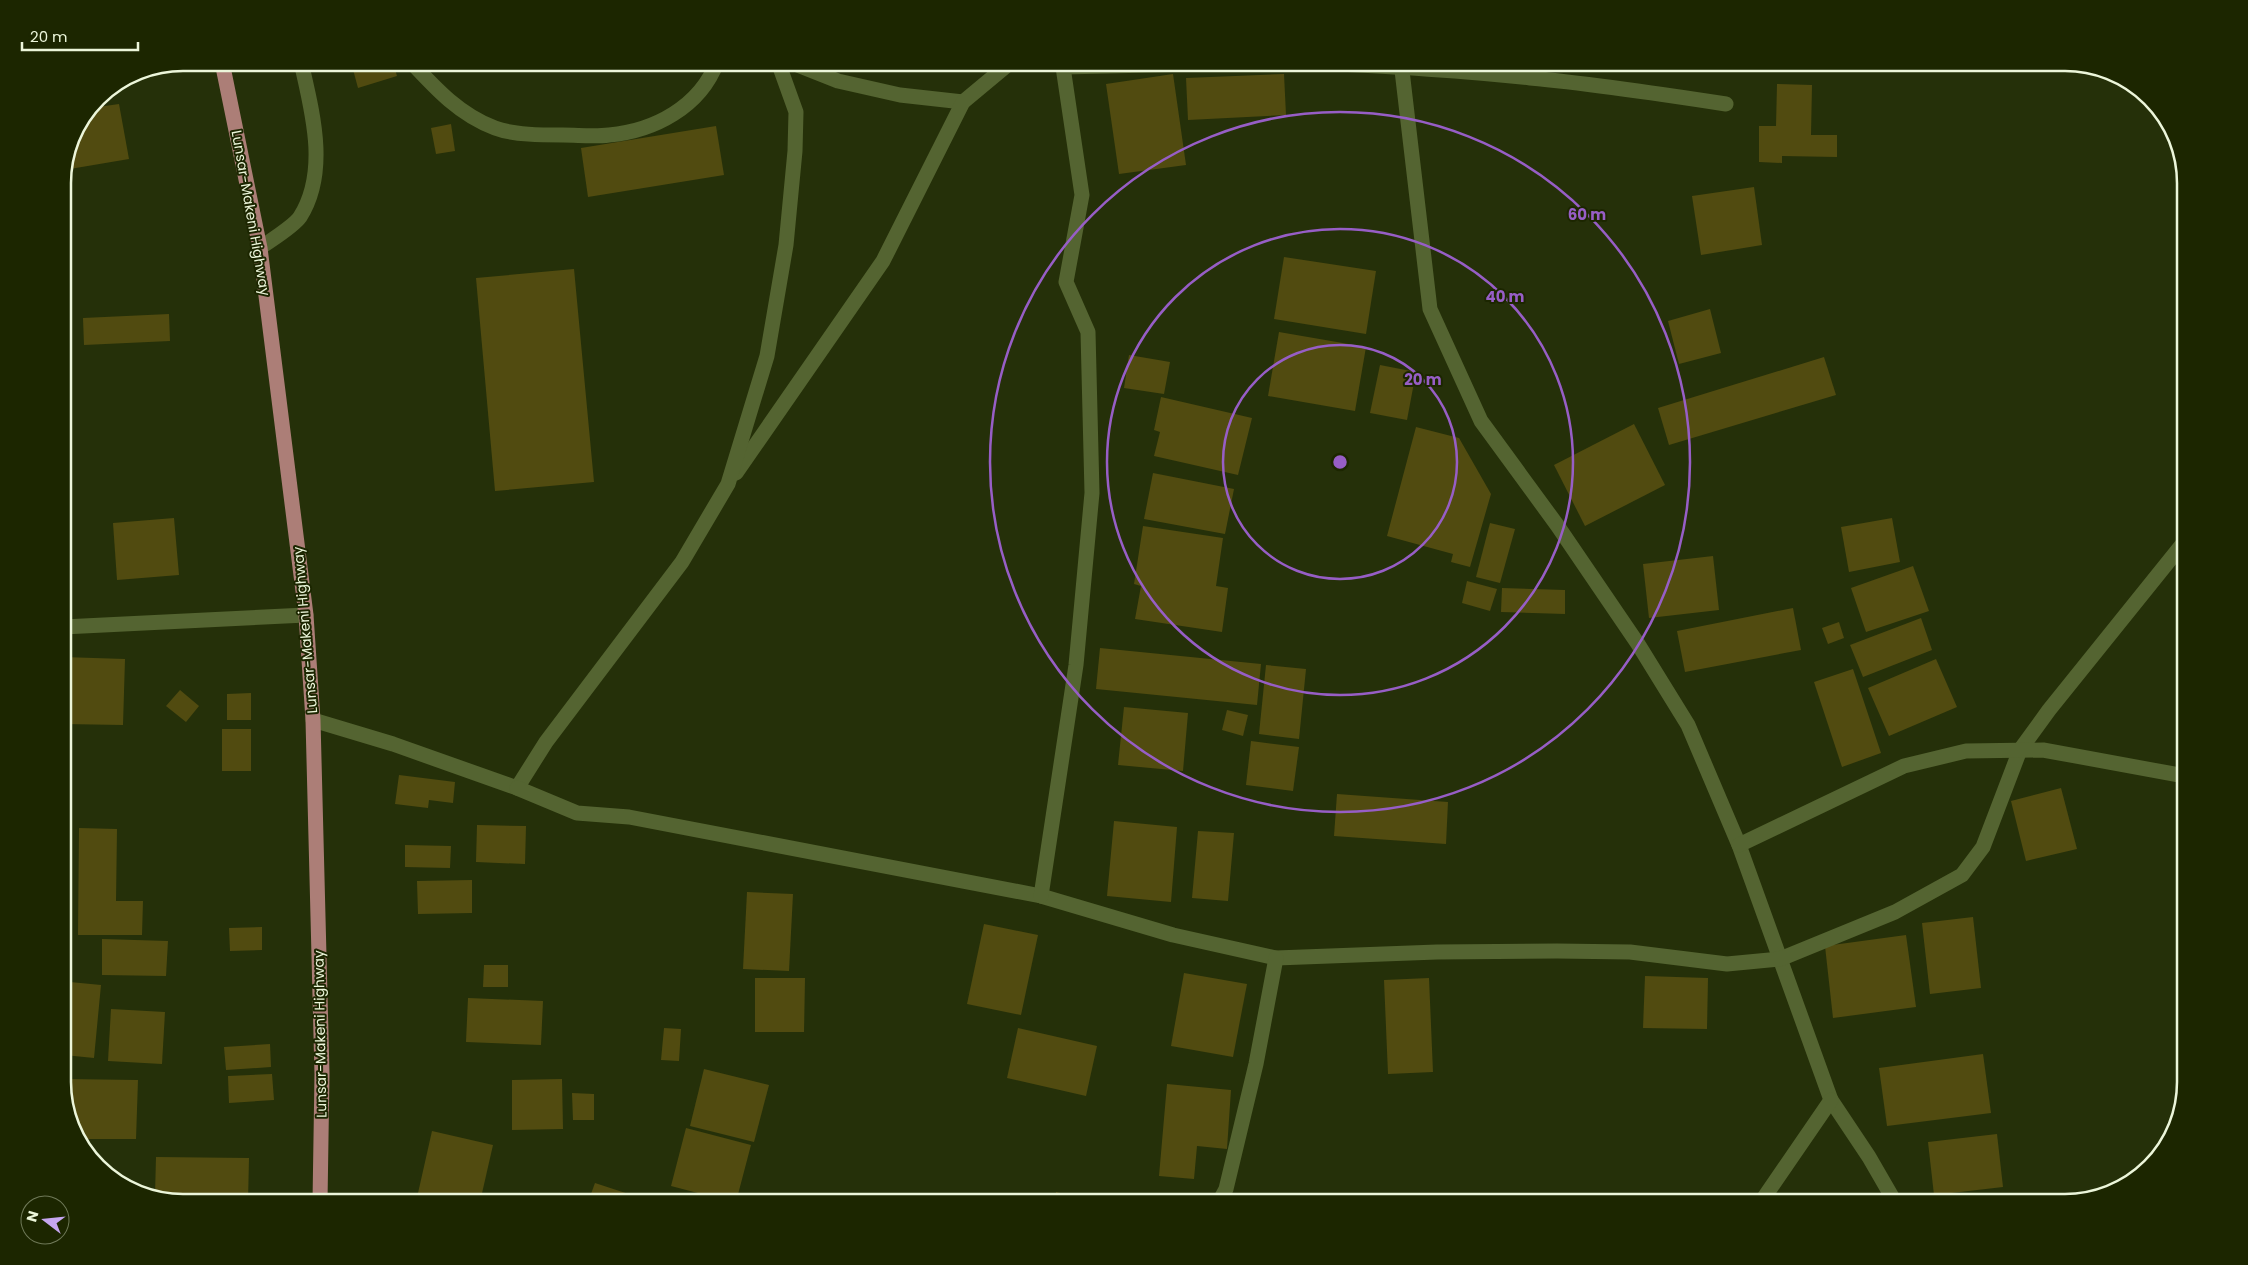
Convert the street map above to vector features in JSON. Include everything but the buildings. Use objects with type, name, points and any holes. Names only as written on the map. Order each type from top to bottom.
[{"type":"main road","name":"Lunsar-Makeni Highway","points":[[224,71],[260,248],[306,615],[313,720],[322,1074],[320,1194]]},
{"type":"street","points":[[260,248],[299,218],[313,187],[316,129],[303,71]]},
{"type":"street","points":[[419,71],[443,96],[467,115],[496,129],[542,136],[609,135],[650,127],[689,105],[712,76],[714,71]]},
{"type":"street","points":[[728,484],[767,356],[786,246],[796,151],[796,112],[781,71]]},
{"type":"street","points":[[814,71],[847,83],[900,95],[963,102]]},
{"type":"street","points":[[517,788],[546,742],[682,562],[728,484],[883,261],[963,102],[1000,71]]},
{"type":"street","points":[[1041,896],[1076,665],[1092,493],[1088,332],[1066,282],[1082,195],[1062,71]]},
{"type":"street","points":[[1402,71],[1430,309],[1481,421],[1557,525],[1638,644],[1688,725],[1739,845],[1832,1100],[1890,1194]]},
{"type":"street","points":[[1460,71],[1577,83],[1726,104]]},
{"type":"street","points":[[313,720],[393,744],[517,788],[577,814],[629,817],[1041,896],[1173,935],[1276,958],[1437,952],[1557,951],[1630,952],[1727,964],[1780,959],[1895,912],[1962,875],[1983,847],[2020,750],[2055,702],[2177,551]]},
{"type":"street","points":[[71,627],[306,615]]},
{"type":"street","points":[[1739,845],[1904,766],[1966,751],[2042,750],[2177,775]]},
{"type":"street","points":[[1223,1194],[1226,1189],[1254,1074],[1276,958]]},
{"type":"street","points":[[1767,1194],[1832,1100]]}]
